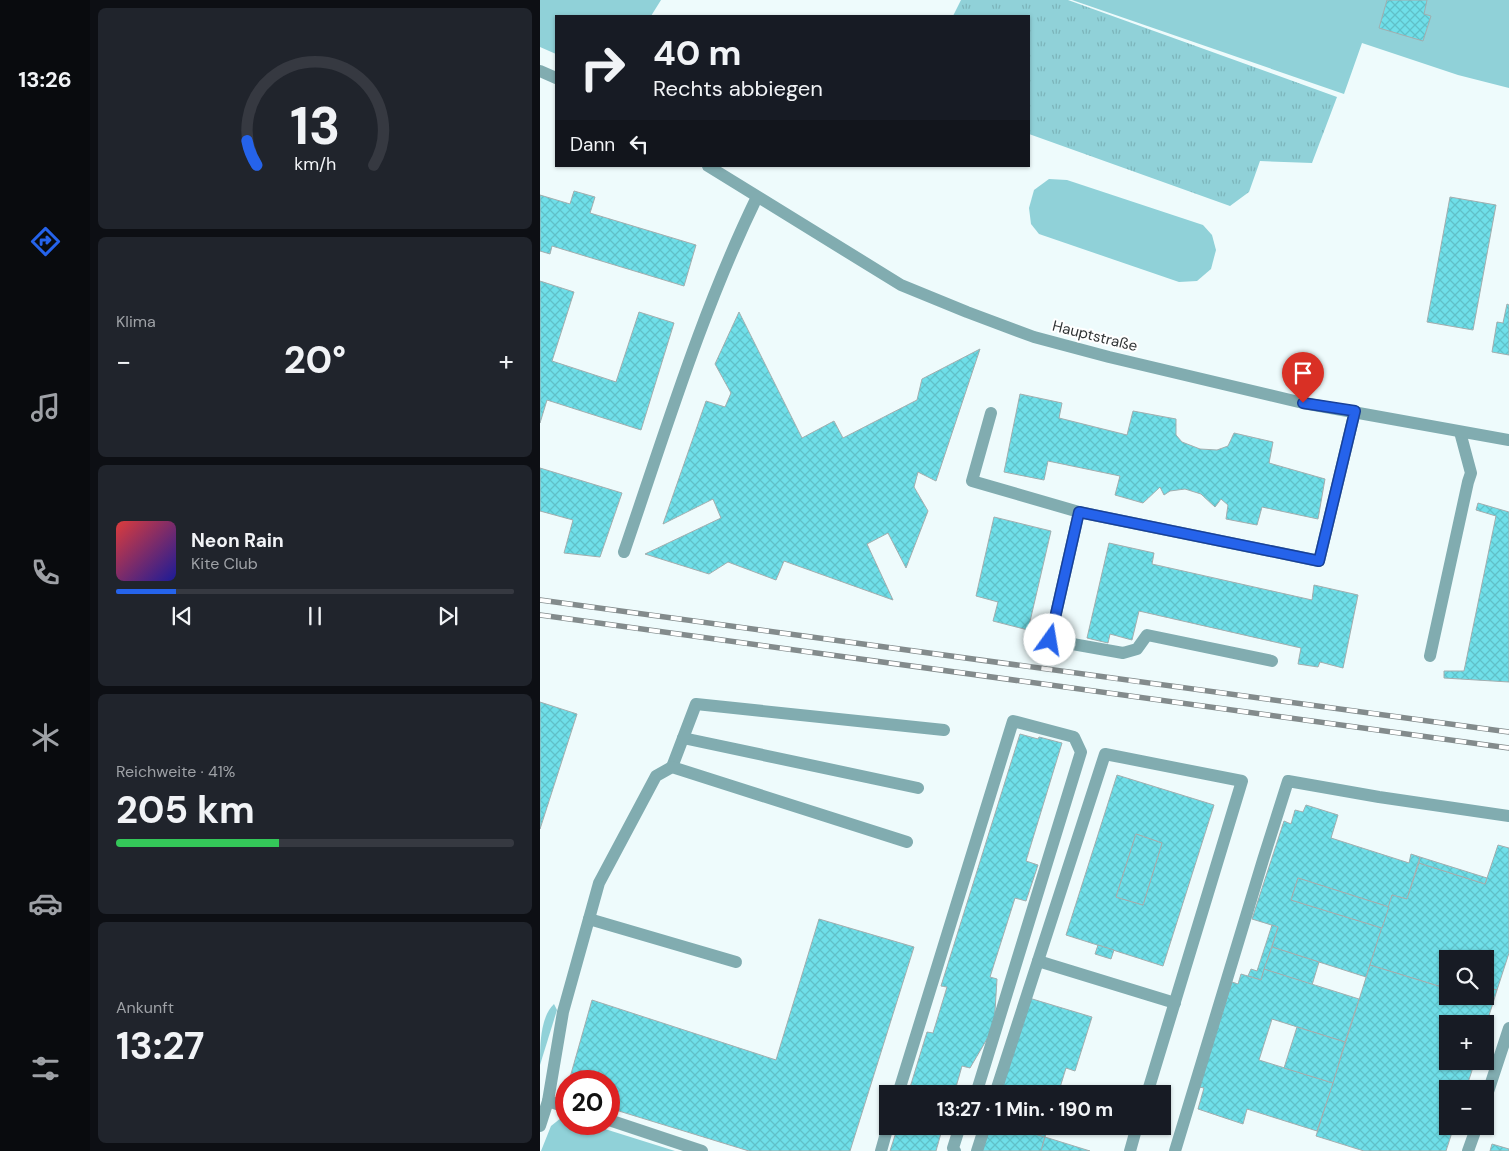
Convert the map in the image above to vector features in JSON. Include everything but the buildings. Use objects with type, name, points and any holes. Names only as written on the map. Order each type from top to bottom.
[{"type":"street","points":[[540,71],[555,78]]},
{"type":"street","name":"Hauptstraße","points":[[710,167],[901,285],[1034,337],[1307,404],[1355,411],[1509,440]]},
{"type":"street","points":[[624,552],[693,353],[739,233],[757,197]]},
{"type":"street","points":[[990,413],[972,481],[1079,512],[1319,561],[1355,411]]},
{"type":"street","points":[[1430,656],[1471,474],[1460,432]]},
{"type":"street","points":[[1079,512],[1050,640],[1123,653],[1137,649],[1148,636],[1272,661]]},
{"type":"street","points":[[540,1126],[548,1101],[562,1012],[599,883],[656,776],[672,767],[696,704],[944,730]]},
{"type":"street","points":[[901,1085],[1013,721],[1074,737],[1081,752],[979,1085]]},
{"type":"street","points":[[683,738],[918,788]]},
{"type":"street","points":[[998,1085],[1106,754],[1242,781],[1150,1085]]},
{"type":"street","points":[[672,767],[907,842]]},
{"type":"street","points":[[1175,1151],[1288,781],[1379,797],[1509,816]]},
{"type":"street","points":[[589,919],[736,962]]},
{"type":"street","points":[[1038,961],[1175,1003]]},
{"type":"street","points":[[1492,1080],[1509,1028]]},
{"type":"street","points":[[973,1085],[980,1063]]},
{"type":"street","points":[[548,1101],[555,1103]]},
{"type":"street","points":[[620,1124],[702,1151]]},
{"type":"street","points":[[880,1151],[885,1135]]},
{"type":"street","points":[[956,1151],[953,1148],[957,1135]]},
{"type":"street","points":[[956,1151],[962,1135]]},
{"type":"street","points":[[977,1151],[982,1135]]},
{"type":"street","points":[[1130,1151],[1134,1135]]},
{"type":"street","points":[[1468,1151],[1473,1135]]},
{"type":"green space","points":[[540,0],[661,0],[652,15],[555,15],[555,54],[540,47]]},
{"type":"green space","points":[[961,0],[1068,0],[1337,97],[1312,163],[1260,161],[1249,192],[1230,206],[1030,134],[1030,15],[954,15]]},
{"type":"green space","points":[[1072,0],[1509,0],[1509,88],[1458,75],[1362,43],[1344,94]]},
{"type":"green space","points":[[1049,179],[1067,180],[1203,225],[1212,235],[1216,250],[1211,269],[1197,281],[1179,282],[1039,234],[1031,224],[1029,208],[1034,190]]},
{"type":"green space","points":[[554,1004],[557,1010],[540,1065],[543,1024]]},
{"type":"green space","points":[[555,1123],[555,1135],[620,1134],[675,1151],[541,1151],[551,1126]]},
{"type":"railway","points":[[540,600],[1509,732]]},
{"type":"railway","points":[[540,615],[1509,748]]},
{"type":"route","points":[[1050,640],[1079,512],[1319,561],[1355,411],[1303,403]]}]
